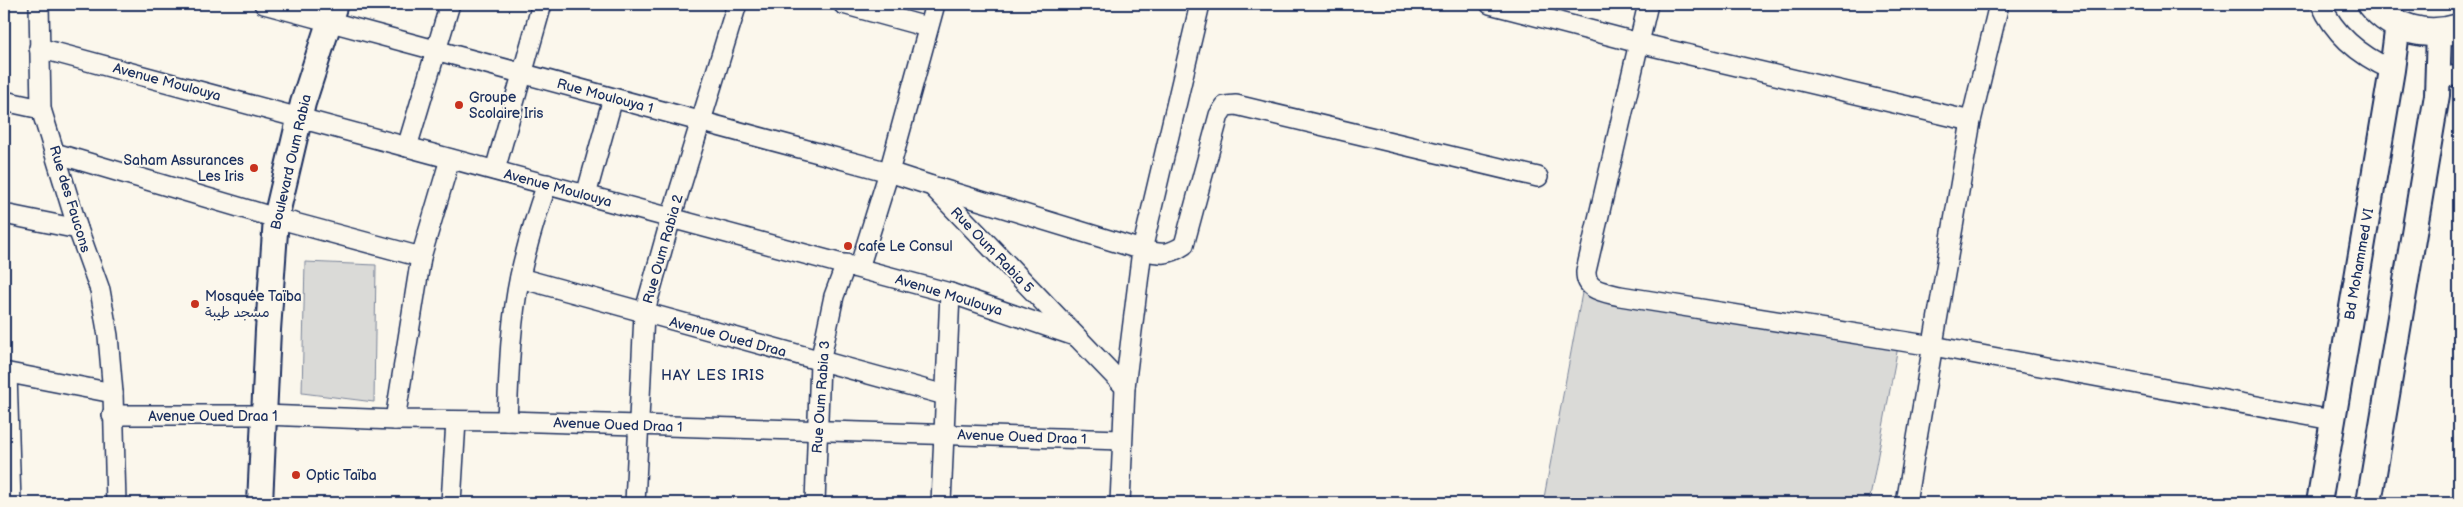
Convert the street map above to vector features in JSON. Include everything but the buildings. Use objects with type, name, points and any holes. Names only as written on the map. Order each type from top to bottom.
[{"type":"main road","points":[[2372,4],[2386,18],[2418,31],[2449,30]]},
{"type":"street","name":"Rue des Faucons","points":[[39,4],[41,109],[78,229],[100,290],[108,336],[113,394],[112,415],[116,503]]},
{"type":"street","name":"Rue Moulouya 1","points":[[264,4],[332,13],[438,51],[889,172]]},
{"type":"street","points":[[407,147],[438,51],[450,4]]},
{"type":"street","points":[[495,170],[542,4]]},
{"type":"street","name":"Rue Oum Rabia 2","points":[[635,503],[644,314],[671,218],[738,4]]},
{"type":"street","points":[[843,4],[927,27]]},
{"type":"street","points":[[889,172],[927,27],[935,4]]},
{"type":"street","points":[[1120,503],[1124,387],[1142,250],[1200,4]]},
{"type":"street","points":[[1490,4],[1639,43],[1971,121]]},
{"type":"street","points":[[1648,4],[1586,271],[1587,282],[1592,288],[1620,296],[1933,346],[2332,420]]},
{"type":"street","points":[[1906,503],[1971,121],[1999,4]]},
{"type":"street","points":[[2321,4],[2331,22],[2352,46],[2364,56],[2392,70]]},
{"type":"street","name":"Boulevard Oum Rabia","points":[[260,503],[276,218],[299,118],[332,13]]},
{"type":"street","name":"Bd Mohammed VI","points":[[2319,503],[2392,70],[2398,24]]},
{"type":"street","points":[[2369,503],[2449,77],[2449,30]]},
{"type":"street","name":"Avenue Moulouya","points":[[40,48],[950,293],[1075,336]]},
{"type":"street","points":[[586,195],[613,98]]},
{"type":"street","points":[[4,101],[41,109]]},
{"type":"street","points":[[932,186],[1142,250],[1163,255],[1173,253],[1184,245],[1219,115],[1225,106],[1236,105],[1538,177]]},
{"type":"street","points":[[55,152],[276,218],[420,257]]},
{"type":"street","points":[[395,420],[420,257],[450,158]]},
{"type":"street","name":"Rue Oum Rabia 5","points":[[889,172],[932,186],[1124,387]]},
{"type":"street","name":"Rue Oum Rabia 3","points":[[815,503],[820,362],[834,296],[852,266],[889,172]]},
{"type":"street","points":[[506,421],[511,345],[520,278],[533,224],[547,184]]},
{"type":"street","points":[[4,214],[78,229]]},
{"type":"street","name":"Avenue Oued Draa","points":[[520,278],[644,314],[945,395]]},
{"type":"street","points":[[941,503],[950,293]]},
{"type":"street","points":[[11,503],[5,372],[113,394]]},
{"type":"street","name":"Avenue Oued Draa 1","points":[[112,415],[506,421],[1122,440]]},
{"type":"street","points":[[451,503],[456,421]]},
{"type":"shaded area","points":[[305,262],[376,265],[374,402],[302,393]]},
{"type":"shaded area","points":[[1584,282],[1899,341],[1869,503],[1543,503]]},
{"type":"place","name":"Groupe Scolaire Iris","points":[[459,105]]},
{"type":"place","name":"Saham Assurances Les Iris","points":[[254,168]]},
{"type":"place","name":"cafe Le Consul","points":[[848,246]]},
{"type":"place","name":"Mosquée Taïba مسجد طيبة","points":[[195,304]]},
{"type":"place","name":"Optic Taïba","points":[[296,475]]},
{"type":"district","name":"HAY LES IRIS","points":[[713,375]]}]
